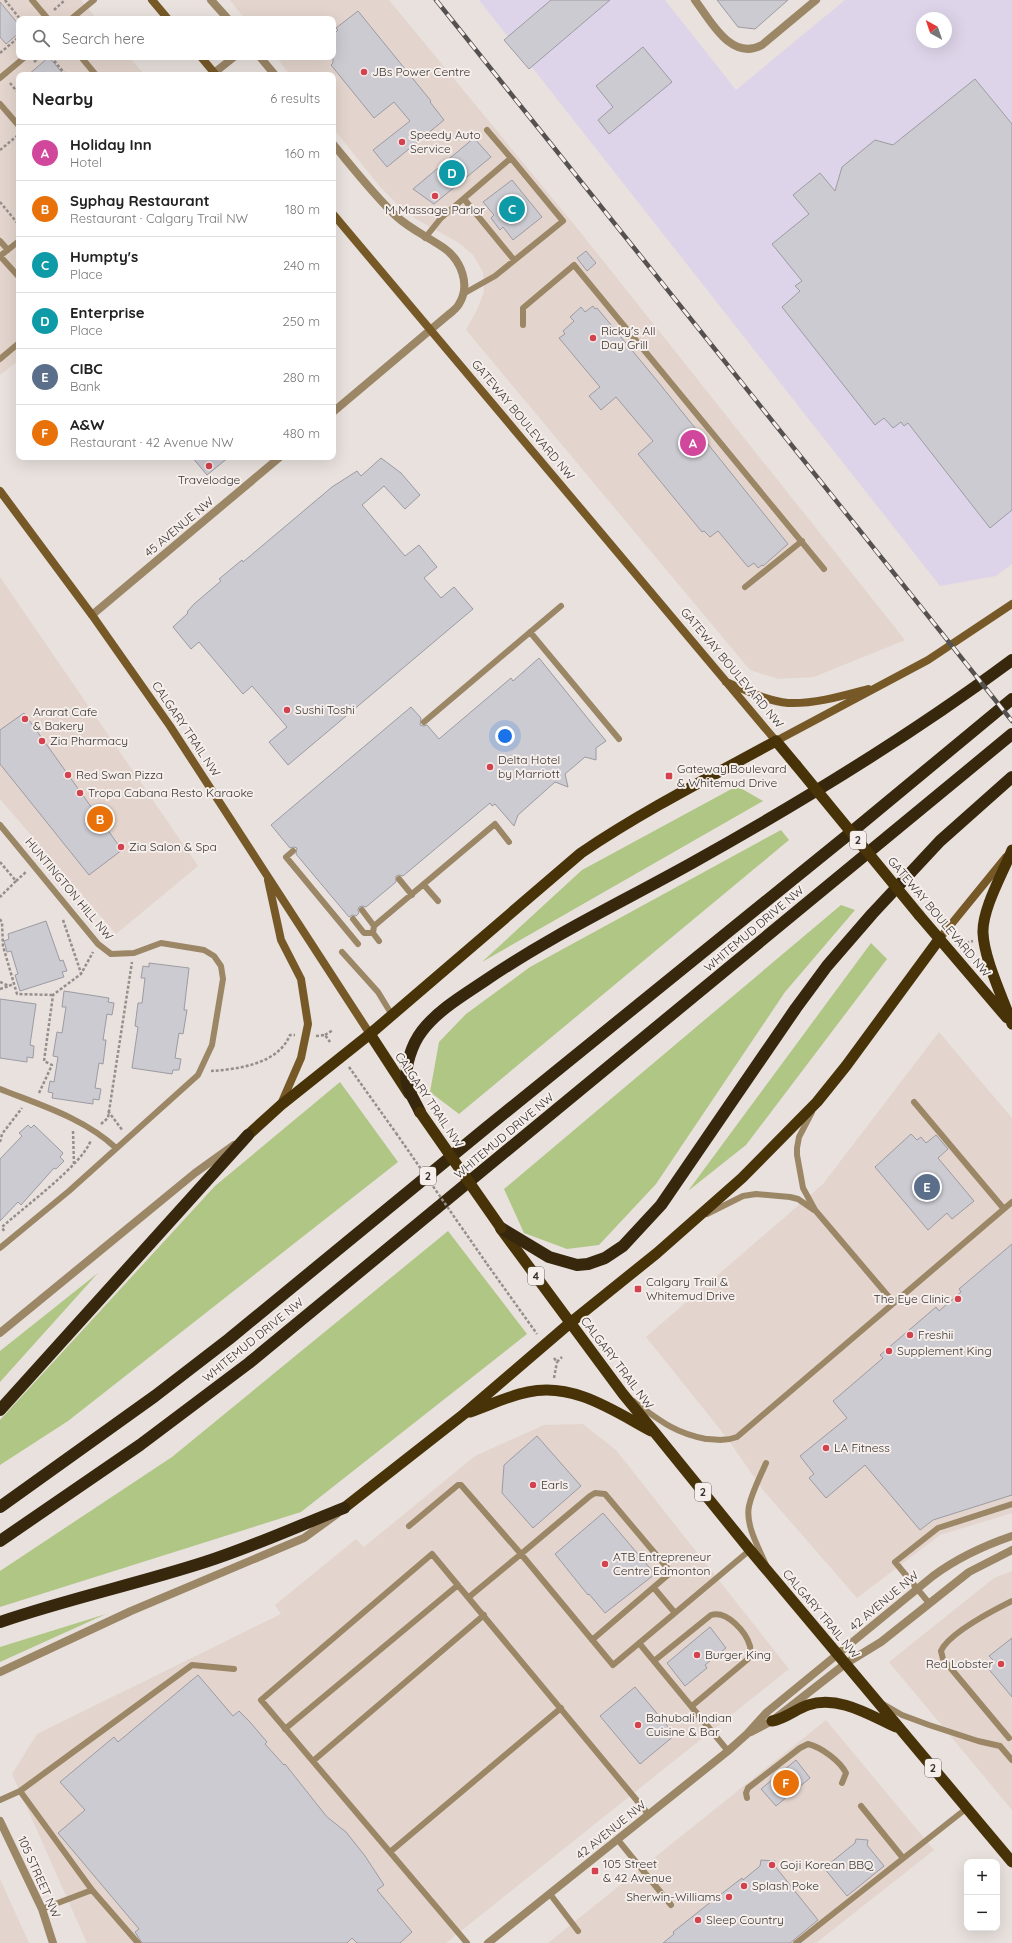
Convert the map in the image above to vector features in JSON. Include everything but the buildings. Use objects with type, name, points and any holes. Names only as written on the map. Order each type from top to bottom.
[{"type":"highway","points":[[420,1112],[407,1082],[410,1054],[421,1032],[441,1013],[470,990],[523,956],[691,863],[835,780],[951,705],[1012,660]]},
{"type":"highway","name":"WHITEMUD DRIVE NW","points":[[0,1507],[155,1396],[229,1339],[486,1128],[849,834],[1012,699]]},
{"type":"highway","name":"WHITEMUD DRIVE NW","points":[[0,1541],[140,1445],[249,1363],[1012,734]]},
{"type":"highway","points":[[0,1410],[248,1135],[281,1105],[370,1034],[581,853],[644,813],[776,741]]},
{"type":"highway","name":"GATEWAY BOULEVARD NW","points":[[776,741],[919,915],[1012,1024]]},
{"type":"highway","points":[[501,1228],[548,1257],[577,1265],[588,1264],[605,1258],[623,1246],[661,1205],[796,1008],[827,966],[872,914],[940,841],[1012,777]]},
{"type":"highway","points":[[1012,850],[990,904],[983,932],[989,960],[1012,1024]]},
{"type":"highway","points":[[0,1622],[35,1610],[204,1562],[248,1547],[344,1508],[464,1414],[570,1323],[696,1219],[767,1154],[817,1102],[846,1066],[940,938]]},
{"type":"highway","name":"CALGARY TRAIL NW","points":[[370,1034],[420,1112],[501,1228],[623,1394],[750,1550],[1012,1862]]},
{"type":"highway","points":[[464,1414],[530,1392],[553,1391],[574,1394],[591,1399],[656,1434]]},
{"type":"highway","points":[[772,1721],[779,1720],[815,1703],[832,1702],[854,1708],[899,1728]]},
{"type":"main road","points":[[152,0],[165,16]]},
{"type":"main road","points":[[203,60],[212,72]]},
{"type":"main road","name":"GATEWAY BOULEVARD NW","points":[[336,218],[776,741]]},
{"type":"main road","name":"CALGARY TRAIL NW","points":[[0,491],[92,615],[174,732],[370,1034]]},
{"type":"main road","points":[[776,741],[928,660],[1012,604]]},
{"type":"main road","points":[[724,680],[770,699],[788,703],[802,702],[833,698],[874,687],[928,660]]},
{"type":"main road","points":[[940,938],[1012,850]]},
{"type":"main road","points":[[267,875],[280,940],[301,979],[308,1024],[301,1058],[281,1105]]},
{"type":"street","points":[[211,0],[225,16]]},
{"type":"street","points":[[695,0],[726,40],[733,46],[746,50],[755,49],[762,45],[816,0]]},
{"type":"street","points":[[216,72],[230,60]]},
{"type":"street","points":[[262,60],[272,72]]},
{"type":"street","points":[[336,148],[380,200],[408,226],[425,238],[444,248],[457,261],[463,274],[463,294],[459,305],[336,409]]},
{"type":"street","name":"45 AVENUE NW","points":[[92,615],[276,460]]},
{"type":"street","points":[[0,1333],[195,1173],[248,1135]]},
{"type":"street","points":[[0,1672],[131,1611],[304,1538],[344,1508]]},
{"type":"street","name":"42 AVENUE NW","points":[[488,1943],[618,1840],[728,1750],[747,1734],[767,1712],[917,1589],[962,1556],[983,1546],[1012,1536]]},
{"type":"street","name":"42 AVENUE NW","points":[[747,1734],[772,1721],[845,1664],[876,1645],[969,1572],[1012,1550]]},
{"type":"street","name":"105 STREET NW","points":[[0,1821],[42,1909],[52,1943]]},
{"type":"lane","points":[[32,0],[45,16]]},
{"type":"lane","points":[[75,16],[94,0]]},
{"type":"lane","points":[[0,78],[21,60]]},
{"type":"lane","points":[[84,60],[94,72]]},
{"type":"lane","points":[[0,104],[16,123]]},
{"type":"lane","points":[[463,294],[495,276],[563,221],[487,130]]},
{"type":"lane","points":[[425,238],[441,218],[511,158]]},
{"type":"lane","points":[[464,199],[514,260]]},
{"type":"lane","points":[[0,241],[8,250]]},
{"type":"lane","points":[[16,243],[0,256],[16,274]]},
{"type":"lane","points":[[523,325],[522,308],[574,265],[824,569]]},
{"type":"lane","points":[[0,359],[16,346]]},
{"type":"lane","points":[[745,587],[802,541]]},
{"type":"lane","points":[[424,722],[561,606]]},
{"type":"lane","points":[[530,632],[619,739]]},
{"type":"lane","points":[[379,941],[373,933],[374,926],[495,824],[509,842]]},
{"type":"lane","name":"HUNTINGTON HILL NW","points":[[0,825],[98,944],[111,954],[134,953],[161,943],[204,950],[214,956],[221,966],[223,979],[212,1045],[200,1072],[128,1138],[0,1248]]},
{"type":"lane","points":[[293,851],[286,857],[358,944]]},
{"type":"lane","points":[[399,879],[412,894]]},
{"type":"lane","points":[[424,885],[438,901]]},
{"type":"lane","points":[[362,910],[374,926]]},
{"type":"lane","points":[[353,919],[364,933],[373,933]]},
{"type":"lane","points":[[342,952],[378,992],[392,1015]]},
{"type":"lane","points":[[0,1089],[80,1122],[116,1148]]},
{"type":"lane","points":[[817,1102],[799,1137],[797,1155],[804,1188],[815,1210],[894,1303]]},
{"type":"lane","points":[[914,1102],[1004,1209]]},
{"type":"lane","points":[[696,1219],[743,1196],[756,1194],[779,1195],[798,1199],[815,1210]]},
{"type":"lane","points":[[623,1394],[669,1427],[685,1434],[724,1441],[732,1439],[741,1433],[1012,1202]]},
{"type":"lane","points":[[766,1463],[748,1511],[751,1526],[770,1574]]},
{"type":"lane","points":[[409,1526],[458,1486],[462,1485],[613,1665],[750,1550]]},
{"type":"lane","points":[[470,1597],[590,1496],[600,1493],[608,1497],[669,1570],[669,1574],[592,1640]]},
{"type":"lane","points":[[929,1603],[895,1562],[938,1528],[1012,1504]]},
{"type":"lane","points":[[467,1943],[260,1700],[432,1554],[470,1597],[484,1616],[649,1815]]},
{"type":"lane","points":[[285,1729],[458,1584]]},
{"type":"lane","points":[[654,1588],[675,1613]]},
{"type":"lane","points":[[1000,1746],[1011,1737],[943,1659],[941,1651],[946,1644],[978,1619],[1012,1601]]},
{"type":"lane","points":[[654,1661],[707,1617],[716,1613],[728,1617],[746,1638],[750,1648],[748,1659],[692,1706]]},
{"type":"lane","points":[[313,1761],[484,1616]]},
{"type":"lane","points":[[639,1643],[728,1750]]},
{"type":"lane","points":[[0,1800],[20,1791],[192,1665],[234,1669]]},
{"type":"lane","points":[[875,1699],[902,1715],[978,1741],[1000,1746],[1012,1760]]},
{"type":"lane","points":[[390,1852],[561,1708]]},
{"type":"lane","points":[[747,1798],[746,1793],[748,1788],[800,1748],[808,1744],[824,1752],[842,1766],[846,1773],[842,1783]]},
{"type":"lane","points":[[20,1791],[92,1890],[138,1943]]},
{"type":"lane","points":[[860,1806],[903,1858]]},
{"type":"lane","points":[[796,1943],[967,1808]]},
{"type":"lane","points":[[618,1840],[671,1905]]},
{"type":"lane","points":[[42,1909],[92,1890]]},
{"type":"lane","points":[[550,1894],[578,1930]]},
{"type":"path","points":[[4,0],[17,16]]},
{"type":"path","points":[[0,53],[16,40]]},
{"type":"path","points":[[54,60],[64,72]]},
{"type":"path","points":[[10,83],[16,90]]},
{"type":"path","points":[[0,150],[16,137]]},
{"type":"path","points":[[0,202],[16,221]]},
{"type":"path","points":[[773,720],[777,718],[782,725]]},
{"type":"path","points":[[0,862],[16,881],[0,897]]},
{"type":"path","points":[[0,919],[2,922],[3,946],[17,994],[53,995],[81,974],[98,944]]},
{"type":"path","points":[[63,920],[81,974]]},
{"type":"path","points":[[960,936],[965,943]]},
{"type":"path","points":[[962,946],[965,943],[975,941]]},
{"type":"path","points":[[10,1240],[2,1227],[74,1166],[89,1145],[94,1131],[108,1118],[108,1110],[134,953]]},
{"type":"path","points":[[0,982],[9,986]]},
{"type":"path","points":[[0,989],[15,983]]},
{"type":"path","points":[[0,1142],[2,1134],[29,1100],[40,1093],[52,1065],[44,1061],[53,995]]},
{"type":"path","points":[[313,1036],[325,1035],[333,1030]]},
{"type":"path","points":[[200,1072],[233,1070],[259,1062],[281,1049],[290,1035]]},
{"type":"path","points":[[325,1035],[330,1042]]},
{"type":"path","points":[[348,1065],[537,1334]]},
{"type":"path","points":[[108,1110],[128,1138]]},
{"type":"path","points":[[73,1131],[74,1166]]},
{"type":"path","points":[[554,1378],[557,1362],[562,1357]]},
{"type":"path","points":[[554,1358],[557,1362]]},
{"type":"shaded area","points":[[0,0],[81,0],[94,16],[16,16],[16,60],[132,60],[142,72],[16,72],[16,362],[0,375]]},
{"type":"shaded area","points":[[230,0],[389,0],[581,233],[905,640],[814,677],[778,679],[750,670],[466,330],[477,310],[484,292],[483,272],[474,256],[459,243],[416,219],[398,205],[381,188],[336,132],[336,72],[288,72],[278,60],[336,60],[336,16],[243,16]]},
{"type":"shaded area","points":[[479,0],[665,0],[736,90],[845,0],[1012,0],[1012,564],[996,576],[940,586]]},
{"type":"shaded area","points":[[0,577],[198,866],[116,934],[0,799]]},
{"type":"shaded area","points":[[939,1032],[1012,1118],[1012,1513],[940,1535],[857,1598],[763,1490],[727,1438],[646,1337],[823,1184]]},
{"type":"shaded area","points":[[583,1424],[616,1450],[789,1669],[446,1943],[87,1943],[12,1774],[37,1734],[281,1614],[275,1605],[356,1539],[364,1547],[475,1456],[544,1425]]},
{"type":"shaded area","points":[[1012,1571],[1012,1810],[889,1662],[994,1578]]},
{"type":"shaded area","points":[[826,1720],[934,1850],[816,1943],[548,1943]]},
{"type":"shaded area","points":[[0,1879],[29,1943],[0,1943]]},
{"type":"green space","points":[[737,786],[763,801],[482,962],[582,870]]},
{"type":"green space","points":[[781,830],[789,840],[459,1114],[430,1092],[439,1042],[466,1014],[530,967]]},
{"type":"green space","points":[[841,905],[855,910],[785,992],[656,1184],[599,1245],[567,1249],[524,1233],[504,1189]]},
{"type":"green space","points":[[871,943],[887,959],[746,1145],[688,1191]]},
{"type":"green space","points":[[340,1082],[398,1162],[68,1421],[0,1465],[0,1420],[215,1186]]},
{"type":"green space","points":[[448,1231],[527,1334],[301,1512],[0,1607],[0,1571],[172,1457]]},
{"type":"green space","points":[[98,1273],[0,1382],[0,1351]]},
{"type":"green space","points":[[106,1614],[0,1662],[0,1647]]},
{"type":"railway","points":[[436,0],[1012,721]]},
{"type":"place","name":"JBs Power Centre","points":[[364,72]]},
{"type":"place","name":"Speedy Auto Service","points":[[402,142]]},
{"type":"place","name":"Enterprise","points":[[452,173]]},
{"type":"place","name":"M Massage Parlor","points":[[435,196]]},
{"type":"place","name":"Humpty's","points":[[512,209]]},
{"type":"place","name":"Ricky's All Day Grill","points":[[593,338]]},
{"type":"place","name":"Holiday Inn","points":[[693,443]]},
{"type":"place","name":"Travelodge","points":[[209,466]]},
{"type":"place","name":"Sushi Toshi","points":[[287,710]]},
{"type":"place","name":"Ararat Cafe & Bakery","points":[[25,719]]},
{"type":"place","name":"Zia Pharmacy","points":[[42,741]]},
{"type":"place","name":"Delta Hotel by Marriott","points":[[490,767]]},
{"type":"place","name":"Red Swan Pizza","points":[[68,775]]},
{"type":"place","name":"Gateway Boulevard & Whitemud Drive","points":[[669,776]]},
{"type":"place","name":"Tropa Cabana Resto Karaoke","points":[[80,793]]},
{"type":"place","name":"Syphay Restaurant","points":[[100,819]]},
{"type":"place","name":"Zia Salon & Spa","points":[[121,847]]},
{"type":"place","name":"CIBC","points":[[927,1187]]},
{"type":"place","name":"Calgary Trail & Whitemud Drive","points":[[638,1289]]},
{"type":"place","name":"The Eye Clinic","points":[[958,1299]]},
{"type":"place","name":"Freshii","points":[[910,1335]]},
{"type":"place","name":"Supplement King","points":[[889,1351]]},
{"type":"place","name":"LA Fitness","points":[[826,1448]]},
{"type":"place","name":"Earls","points":[[533,1485]]},
{"type":"place","name":"ATB Entrepreneur Centre Edmonton","points":[[605,1564]]},
{"type":"place","name":"Burger King","points":[[697,1655]]},
{"type":"place","name":"Red Lobster","points":[[1001,1664]]},
{"type":"place","name":"Bahubali Indian Cuisine & Bar","points":[[638,1725]]},
{"type":"place","name":"A&W","points":[[786,1783]]},
{"type":"place","name":"Goji Korean BBQ","points":[[772,1865]]},
{"type":"place","name":"105 Street & 42 Avenue","points":[[595,1871]]},
{"type":"place","name":"Splash Poke","points":[[744,1886]]},
{"type":"place","name":"Sherwin-Williams","points":[[729,1897]]},
{"type":"place","name":"Sleep Country","points":[[698,1920]]}]
